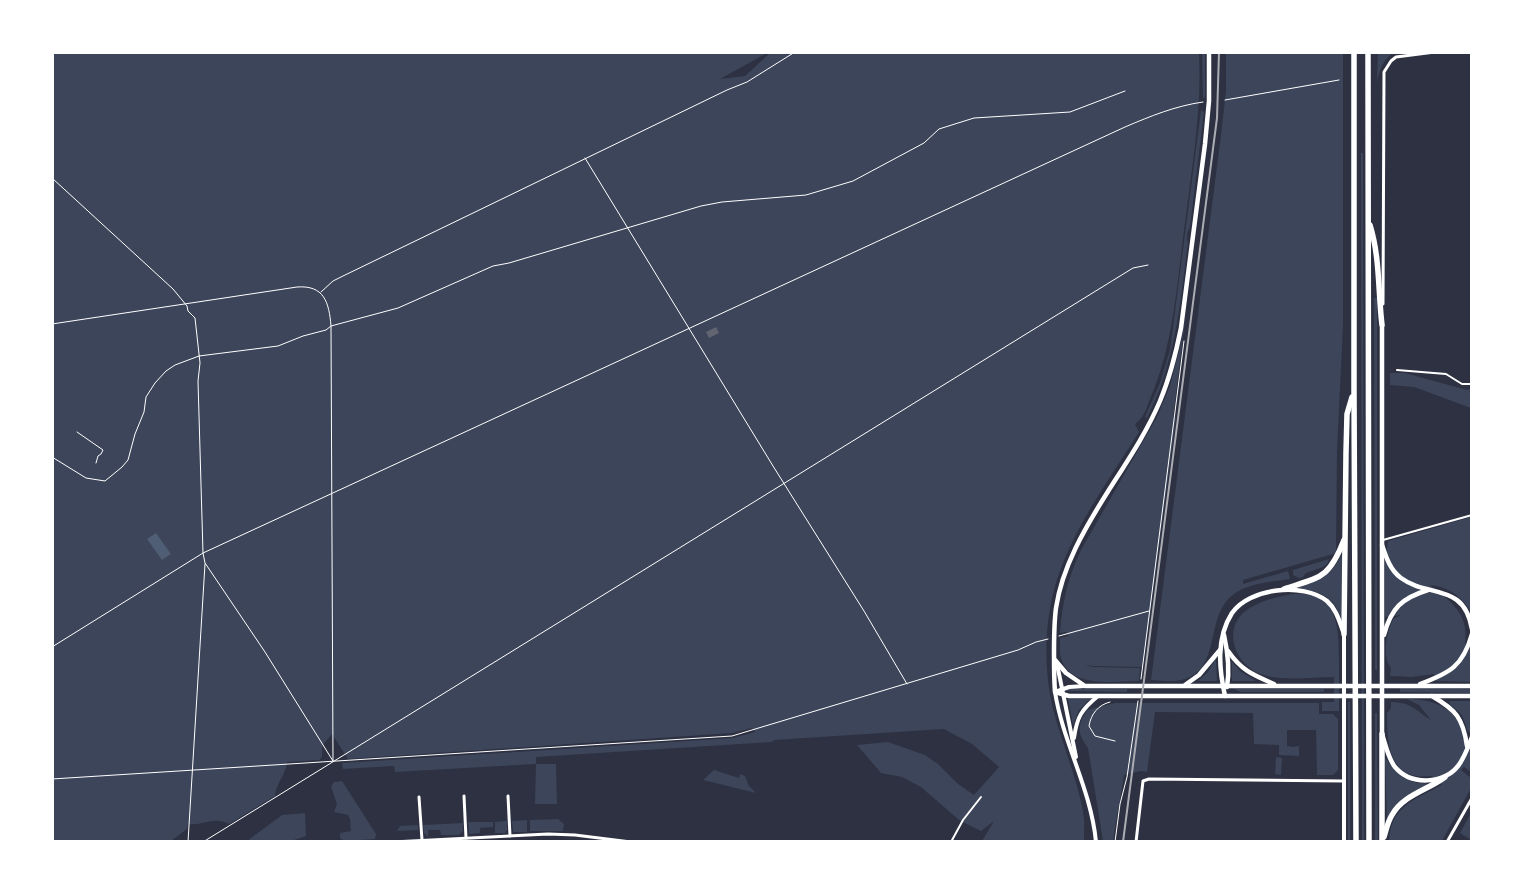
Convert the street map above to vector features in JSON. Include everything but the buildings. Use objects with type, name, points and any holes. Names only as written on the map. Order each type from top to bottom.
[{"type":"highway","points":[[1354,52],[1356,842]]},
{"type":"highway","points":[[1368,52],[1369,842]]},
{"type":"highway","points":[[1368,218],[1375,241],[1382,325]]},
{"type":"highway","points":[[1344,634],[1347,414],[1354,390]]},
{"type":"highway","points":[[1284,589],[1310,581],[1330,569],[1345,536]]},
{"type":"highway","points":[[1382,734],[1382,842]]},
{"type":"highway","points":[[1382,842],[1391,817],[1398,806],[1445,777]]},
{"type":"main road","points":[[1209,52],[1209,101],[1205,144],[1175,357],[1160,402],[1147,428],[1088,525],[1073,554],[1063,581],[1056,607],[1054,634],[1053,670],[1055,692],[1063,692],[1069,696],[1472,696]]},
{"type":"main road","points":[[1382,325],[1382,734],[1389,757],[1396,768],[1402,774],[1420,780],[1445,777],[1456,768],[1472,737]]},
{"type":"main road","points":[[1381,541],[1387,559],[1396,574],[1406,581],[1428,590],[1445,593],[1461,604],[1472,629]]},
{"type":"main road","points":[[1225,685],[1221,676],[1221,648],[1224,634],[1232,614],[1242,603],[1255,596],[1284,589],[1309,592],[1328,602],[1336,612],[1344,634]]},
{"type":"main road","points":[[1382,641],[1392,613],[1399,604],[1410,597],[1428,590]]},
{"type":"main road","points":[[1224,634],[1228,650],[1229,675],[1225,685],[1225,696]]},
{"type":"main road","points":[[1417,685],[1446,674],[1458,664],[1464,655],[1472,634]]},
{"type":"main road","points":[[1184,685],[1199,675],[1221,648]]},
{"type":"main road","points":[[1228,650],[1236,662],[1251,674],[1277,685]]},
{"type":"main road","points":[[1054,658],[1066,673],[1085,686],[1472,686]]},
{"type":"main road","points":[[1431,695],[1453,709],[1461,720],[1467,747]]},
{"type":"street","points":[[1382,325],[1382,79],[1391,61],[1401,56],[1435,52]]},
{"type":"street","points":[[1344,634],[1344,842]]},
{"type":"street","points":[[1057,664],[1077,762]]},
{"type":"street","points":[[1063,692],[1085,686]]},
{"type":"street","points":[[1055,692],[1061,720],[1077,762],[1089,804],[1096,842]]},
{"type":"street","points":[[1074,740],[1076,724],[1082,710],[1099,696]]},
{"type":"street","points":[[1136,842],[1143,781],[1149,779],[1344,781]]},
{"type":"street","points":[[464,796],[466,838]]},
{"type":"street","points":[[508,796],[510,836]]},
{"type":"street","points":[[420,797],[422,840]]},
{"type":"street","points":[[1447,842],[1472,798]]},
{"type":"street","points":[[392,842],[548,834],[631,842]]},
{"type":"lane","points":[[1397,370],[1446,374],[1462,384],[1472,384]]},
{"type":"lane","points":[[1381,541],[1472,515]]},
{"type":"lane","points":[[951,842],[981,797]]},
{"type":"path","points":[[320,292],[333,281],[746,82],[795,52]]},
{"type":"path","points":[[1225,100],[1339,80]]},
{"type":"path","points":[[52,456],[86,478],[105,480],[128,460],[135,434],[144,412],[145,400],[155,382],[175,365],[199,356],[278,346],[303,336],[326,330],[331,326],[398,308],[493,266],[701,206],[722,202],[806,195],[853,181],[924,143],[939,129],[974,118],[1070,112],[1125,91]]},
{"type":"path","points":[[52,647],[203,553],[1125,127],[1165,110],[1201,102]]},
{"type":"path","points":[[585,158],[784,483],[862,606],[907,684]]},
{"type":"path","points":[[52,178],[168,285],[185,303],[188,311],[195,318],[199,356],[203,553],[205,563],[333,762]]},
{"type":"path","points":[[203,842],[1133,268],[1148,265]]},
{"type":"path","points":[[52,324],[297,287],[308,286],[320,292],[328,307],[331,326],[333,762]]},
{"type":"path","points":[[1139,686],[1185,336]]},
{"type":"path","points":[[77,432],[103,450],[98,456],[96,464]]},
{"type":"path","points":[[188,842],[205,563]]},
{"type":"path","points":[[1066,634],[1149,611]]},
{"type":"path","points":[[52,779],[732,736],[1018,650],[1036,642]]},
{"type":"path","points":[[1115,842],[1120,804],[1127,778],[1137,696]]},
{"type":"path","points":[[1111,702],[1104,704],[1094,712],[1090,726],[1095,736],[1116,741]]},
{"type":"shaded area","points":[[52,53],[767,53],[720,79],[745,76],[770,53],[1199,53],[1200,74],[1196,138],[1170,335],[1158,378],[1146,410],[1141,419],[1135,424],[1139,432],[1088,512],[1070,546],[1057,580],[1049,615],[1046,651],[1049,687],[1052,705],[1083,811],[1084,841],[982,841],[994,821],[981,831],[959,820],[921,787],[902,777],[881,773],[857,745],[888,742],[925,755],[938,764],[958,784],[974,795],[999,767],[972,744],[944,729],[536,757],[536,764],[395,772],[394,766],[343,769],[342,763],[733,738],[755,732],[752,728],[732,733],[348,759],[332,734],[322,746],[322,757],[319,760],[287,762],[275,796],[229,824],[213,821],[188,824],[187,829],[171,841],[53,841]]},
{"type":"shaded area","points":[[1202,53],[1205,53],[1205,97],[1203,99]]},
{"type":"shaded area","points":[[1226,53],[1343,53],[1343,326],[1337,451],[1336,552],[1243,580],[1243,584],[1288,571],[1290,579],[1254,585],[1234,594],[1224,604],[1218,617],[1207,657],[1201,669],[1191,677],[1175,681],[1151,680],[1221,135],[1226,91]]},
{"type":"shaded area","points":[[1378,53],[1393,53],[1382,65],[1377,81]]},
{"type":"shaded area","points":[[1201,110],[1204,112],[1175,332],[1165,375],[1147,418],[1145,417],[1160,383],[1170,350]]},
{"type":"shaded area","points":[[1361,153],[1363,153],[1364,842],[1362,841]]},
{"type":"shaded area","points":[[1188,296],[1173,418],[1176,418],[1143,667],[1085,665],[1093,667],[1140,668],[1139,681],[1106,682],[1083,679],[1074,675],[1066,668],[1060,656],[1060,638],[1068,636],[1067,632],[1060,633],[1066,590],[1081,550],[1157,417],[1170,386],[1182,339]]},
{"type":"shaded area","points":[[1374,298],[1377,298],[1377,670],[1375,670]]},
{"type":"shaded area","points":[[1390,373],[1405,373],[1467,390],[1471,389],[1471,408],[1414,387],[1390,385]]},
{"type":"shaded area","points":[[1471,517],[1471,612],[1454,593],[1430,585],[1457,609],[1461,616],[1466,633],[1465,643],[1471,645],[1471,682],[1436,681],[1434,674],[1412,677],[1390,676],[1391,668],[1386,657],[1387,637],[1393,619],[1401,615],[1385,617],[1385,565],[1388,541]]},
{"type":"shaded area","points":[[156,533],[171,554],[162,560],[147,539]]},
{"type":"shaded area","points":[[1341,556],[1341,617],[1333,603],[1324,595],[1297,588],[1323,577],[1333,569]]},
{"type":"shaded area","points":[[1329,559],[1328,563],[1323,567],[1306,573],[1303,577],[1299,578],[1293,575],[1293,570]]},
{"type":"shaded area","points":[[1293,594],[1319,598],[1333,613],[1339,648],[1339,711],[1322,711],[1322,702],[1334,702],[1334,677],[1285,678],[1267,676],[1250,668],[1238,655],[1233,638],[1234,629],[1243,613],[1273,598]]},
{"type":"shaded area","points":[[1216,658],[1217,681],[1198,681],[1208,672]]},
{"type":"shaded area","points":[[1232,662],[1240,671],[1256,681],[1232,681]]},
{"type":"shaded area","points":[[1400,688],[1471,689],[1471,693],[1400,692]]},
{"type":"shaded area","points":[[1069,689],[1127,689],[1127,692],[1066,691]]},
{"type":"shaded area","points":[[1235,689],[1324,689],[1324,692],[1241,692]]},
{"type":"shaded area","points":[[1068,699],[1090,699],[1079,710],[1073,725]]},
{"type":"shaded area","points":[[1407,699],[1427,701],[1444,708],[1452,713],[1457,721],[1463,740],[1471,738],[1471,772],[1464,767],[1461,770],[1471,778],[1471,788],[1442,841],[1389,841],[1390,829],[1399,812],[1414,800],[1442,785],[1432,776],[1418,776],[1406,773],[1399,768],[1394,760],[1387,732],[1387,713],[1391,708],[1391,702],[1409,705],[1431,720],[1419,705]]},
{"type":"shaded area","points":[[1450,701],[1471,701],[1470,732],[1468,732],[1462,715],[1449,703]]},
{"type":"shaded area","points":[[1348,702],[1350,702],[1350,842],[1348,841]]},
{"type":"shaded area","points":[[1115,703],[1319,703],[1319,714],[1333,714],[1338,719],[1338,770],[1333,775],[1317,775],[1316,730],[1287,730],[1287,746],[1299,746],[1299,756],[1279,755],[1279,745],[1254,744],[1253,713],[1155,712],[1147,772],[1141,771],[1124,775],[1113,841],[1103,841],[1088,748],[1080,734],[1080,725],[1087,710]]},
{"type":"shaded area","points":[[1375,713],[1377,713],[1378,842],[1375,841]]},
{"type":"shaded area","points":[[1276,757],[1282,758],[1281,775],[1275,774]]},
{"type":"shaded area","points":[[1385,758],[1401,776],[1413,782],[1428,784],[1428,786],[1400,801],[1387,819]]},
{"type":"shaded area","points":[[536,764],[556,764],[557,804],[535,804]]},
{"type":"shaded area","points":[[714,770],[739,778],[740,774],[745,776],[749,786],[756,793],[703,780]]},
{"type":"shaded area","points":[[342,781],[376,834],[375,839],[344,841],[340,838],[340,833],[351,831],[350,819],[348,815],[334,812],[337,804],[331,787],[334,782]]},
{"type":"shaded area","points":[[305,813],[306,836],[291,841],[247,841],[282,815]]},
{"type":"shaded area","points":[[1471,813],[1471,840],[1460,833]]},
{"type":"shaded area","points":[[558,819],[564,824],[563,831],[530,831],[530,820]]},
{"type":"shaded area","points":[[527,820],[527,832],[513,831],[512,821]]},
{"type":"shaded area","points":[[507,821],[505,833],[495,833],[495,822]]},
{"type":"shaded area","points":[[468,822],[493,822],[493,827],[480,828],[480,833],[469,834]]},
{"type":"shaded area","points":[[463,823],[463,831],[459,835],[441,835],[440,830],[428,830],[428,837],[424,833],[423,825]]},
{"type":"shaded area","points":[[418,825],[418,830],[397,831],[400,826]]},
{"type":"railway","points":[[1123,842],[1217,118],[1219,52]]}]
